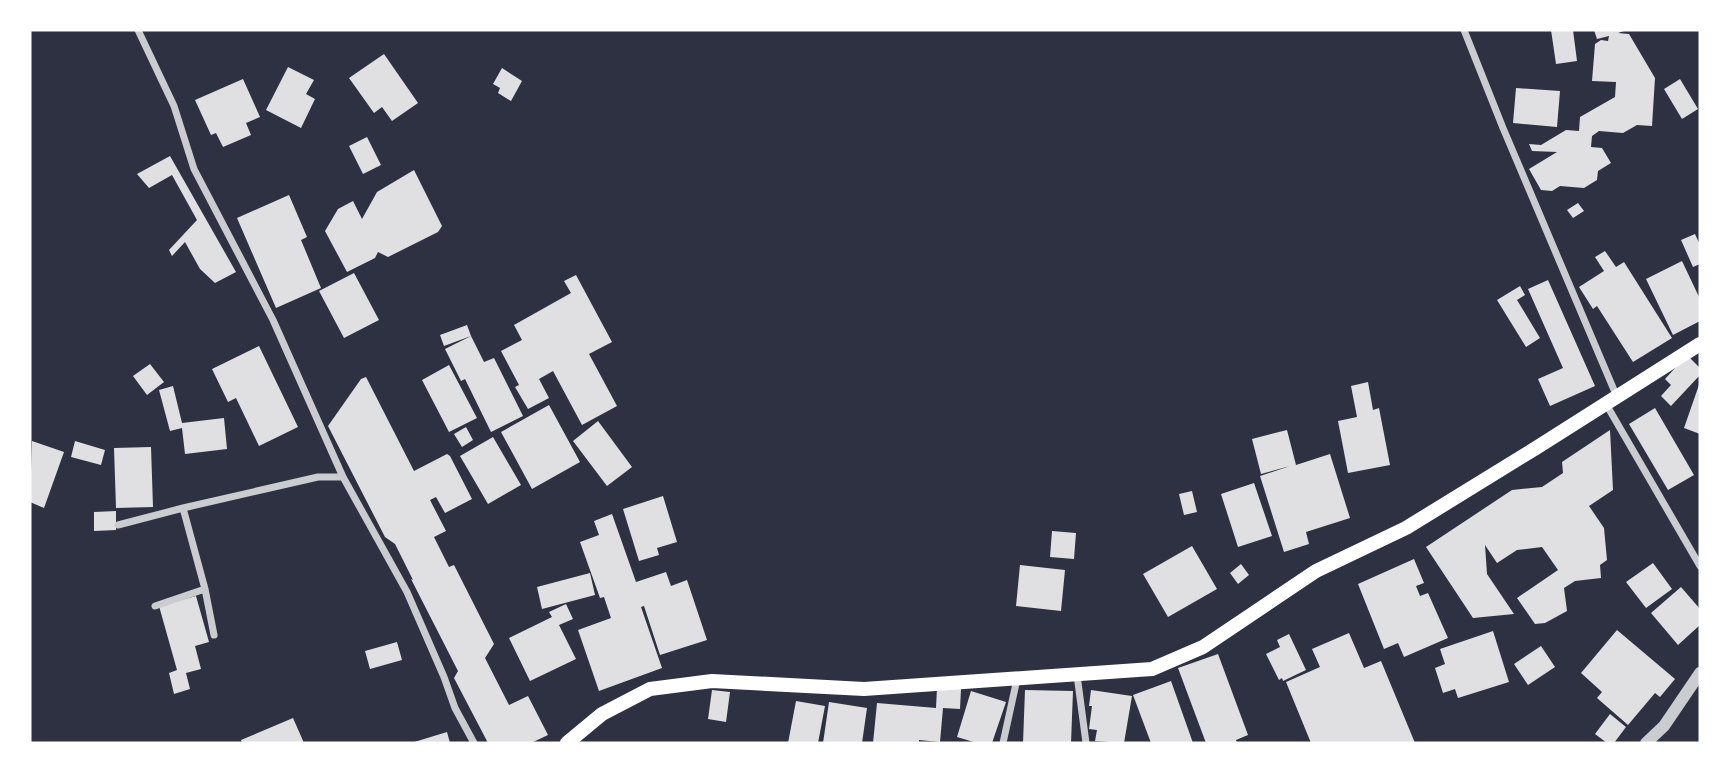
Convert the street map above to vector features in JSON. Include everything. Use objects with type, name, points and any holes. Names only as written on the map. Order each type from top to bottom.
[{"type":"main road","points":[[567,743],[602,713],[650,689],[712,681],[864,689],[1152,669],[1203,648],[1316,571],[1406,527],[1700,344]]},
{"type":"street","points":[[138,30],[174,106],[194,169],[273,320],[343,477],[407,592],[455,708],[474,743]]},
{"type":"street","points":[[1464,30],[1612,400],[1700,566]]},
{"type":"street","points":[[118,525],[318,477],[343,477]]},
{"type":"street","points":[[183,508],[205,589],[214,635]]},
{"type":"street","points":[[155,606],[205,589]]},
{"type":"street","points":[[1646,743],[1664,726],[1700,673]]},
{"type":"street","points":[[1077,674],[1086,743]]},
{"type":"street","points":[[1003,743],[1017,678]]},
{"type":"building","points":[[1551,30],[1573,30],[1577,61],[1556,64]]},
{"type":"building","points":[[1594,30],[1627,30],[1618,33],[1629,34],[1655,78],[1652,126],[1637,125],[1623,133],[1599,131],[1592,136],[1591,147],[1602,148],[1611,163],[1598,171],[1597,180],[1584,188],[1560,186],[1552,191],[1541,190],[1529,169],[1557,152],[1532,151],[1529,144],[1541,145],[1566,130],[1579,131],[1580,117],[1615,97],[1616,82],[1592,81],[1595,44],[1601,40],[1608,41],[1609,36],[1597,39]]},
{"type":"building","points":[[384,54],[418,103],[392,121],[382,107],[374,113],[349,78]]},
{"type":"building","points":[[288,67],[314,80],[306,94],[315,99],[301,128],[266,110]]},
{"type":"building","points":[[502,68],[522,81],[511,101],[498,93],[500,88],[493,84]]},
{"type":"building","points":[[243,79],[260,117],[246,123],[251,135],[223,147],[216,133],[211,135],[195,100]]},
{"type":"building","points":[[1680,79],[1698,109],[1682,119],[1664,89]]},
{"type":"building","points":[[1516,88],[1560,91],[1557,127],[1513,123]]},
{"type":"building","points":[[367,137],[381,165],[363,174],[349,146]]},
{"type":"building","points":[[170,156],[236,272],[215,283],[200,269],[185,242],[172,256],[169,250],[197,220],[172,175],[149,188],[137,174]]},
{"type":"building","points":[[414,170],[442,226],[438,232],[388,257],[378,252],[375,258],[347,272],[325,231],[338,209],[353,201],[362,219],[377,192]]},
{"type":"building","points":[[289,195],[307,237],[301,240],[321,288],[276,308],[237,218]]},
{"type":"building","points":[[1578,203],[1584,211],[1573,218],[1567,210]]},
{"type":"building","points":[[1695,234],[1700,245],[1700,264],[1693,267],[1681,240]]},
{"type":"building","points":[[1605,251],[1616,267],[1624,262],[1672,338],[1633,362],[1597,306],[1593,309],[1579,287],[1604,271],[1595,257]]},
{"type":"building","points":[[1682,261],[1700,299],[1700,321],[1673,335],[1646,279]]},
{"type":"building","points":[[354,273],[379,320],[344,338],[319,291]]},
{"type":"building","points":[[576,275],[612,342],[589,354],[617,406],[582,425],[553,371],[539,379],[549,398],[528,409],[515,387],[519,385],[501,351],[522,340],[514,325],[571,293],[564,281]]},
{"type":"building","points":[[1548,280],[1595,386],[1550,406],[1538,379],[1563,368],[1528,289]]},
{"type":"building","points":[[1520,286],[1525,295],[1517,300],[1540,338],[1526,347],[1497,300]]},
{"type":"building","points":[[467,325],[471,336],[444,346],[440,335]]},
{"type":"building","points":[[471,336],[484,362],[494,358],[523,416],[491,432],[465,379],[461,381],[445,349]]},
{"type":"building","points":[[259,346],[298,427],[259,446],[236,398],[228,402],[212,369]]},
{"type":"building","points":[[1687,355],[1700,368],[1700,375],[1671,406],[1661,396],[1671,385],[1665,379]]},
{"type":"building","points":[[150,364],[164,382],[147,395],[133,376]]},
{"type":"building","points":[[449,365],[477,418],[449,432],[422,380]]},
{"type":"building","points":[[366,377],[414,471],[447,454],[472,499],[445,513],[436,497],[430,500],[446,531],[434,537],[449,567],[454,565],[494,644],[485,658],[509,705],[528,696],[548,735],[531,743],[488,743],[454,678],[458,671],[395,544],[385,537],[328,426],[361,379]]},
{"type":"building","points":[[1368,382],[1373,410],[1379,408],[1390,465],[1348,473],[1338,421],[1357,417],[1351,386]]},
{"type":"building","points":[[1700,382],[1700,434],[1684,428]]},
{"type":"building","points":[[173,386],[182,423],[224,418],[227,449],[185,454],[182,428],[170,431],[159,390]]},
{"type":"building","points":[[549,405],[580,462],[532,489],[501,432]]},
{"type":"building","points":[[1655,408],[1694,475],[1668,490],[1629,424]]},
{"type":"building","points":[[598,421],[632,467],[607,486],[573,441]]},
{"type":"building","points":[[466,427],[473,440],[462,447],[454,434]]},
{"type":"building","points":[[1287,430],[1296,465],[1330,454],[1350,518],[1306,532],[1309,544],[1284,552],[1260,476],[1290,466],[1261,474],[1252,439]]},
{"type":"building","points":[[1610,430],[1613,490],[1589,506],[1604,528],[1607,560],[1600,565],[1601,578],[1575,581],[1564,588],[1567,611],[1545,623],[1535,624],[1517,598],[1558,570],[1542,547],[1517,550],[1497,563],[1485,545],[1487,574],[1514,614],[1473,618],[1426,547],[1512,490],[1542,487],[1563,473],[1562,462]]},
{"type":"building","points":[[493,437],[521,485],[488,504],[460,456]]},
{"type":"building","points":[[32,441],[64,452],[44,508],[30,502]]},
{"type":"building","points":[[75,441],[105,450],[101,465],[71,457]]},
{"type":"building","points":[[151,447],[153,507],[116,508],[114,448]]},
{"type":"building","points":[[1254,483],[1272,536],[1238,547],[1221,494]]},
{"type":"building","points":[[1192,491],[1197,512],[1184,515],[1179,494]]},
{"type":"building","points":[[663,496],[677,542],[657,548],[659,555],[639,561],[623,509]]},
{"type":"building","points":[[116,511],[116,530],[94,531],[94,512]]},
{"type":"building","points":[[612,514],[636,582],[666,572],[671,586],[687,580],[707,640],[660,655],[644,606],[641,607],[662,668],[599,691],[578,630],[611,618],[604,597],[600,598],[580,542],[599,535],[594,521]]},
{"type":"building","points":[[1052,531],[1076,533],[1074,559],[1050,557]]},
{"type":"building","points":[[1192,546],[1217,589],[1168,617],[1143,574]]},
{"type":"building","points":[[1414,559],[1424,583],[1416,586],[1420,596],[1428,593],[1448,638],[1404,657],[1398,643],[1384,649],[1358,584]]},
{"type":"building","points":[[1653,563],[1672,589],[1646,608],[1626,582]]},
{"type":"building","points":[[1241,564],[1249,575],[1238,584],[1230,573]]},
{"type":"building","points":[[1020,565],[1065,570],[1061,611],[1016,606]]},
{"type":"building","points":[[590,573],[595,595],[542,609],[537,587]]},
{"type":"building","points":[[1681,587],[1700,609],[1700,625],[1678,645],[1651,613]]},
{"type":"building","points":[[196,596],[209,642],[195,646],[201,669],[186,673],[190,689],[174,694],[169,673],[177,670],[159,606]]},
{"type":"building","points":[[566,604],[573,619],[559,625],[576,659],[530,681],[509,638],[552,617],[549,612]]},
{"type":"building","points":[[1617,630],[1675,679],[1660,697],[1655,693],[1628,725],[1597,698],[1602,692],[1581,673]]},
{"type":"building","points":[[1493,631],[1509,682],[1458,698],[1455,689],[1443,693],[1435,668],[1445,664],[1440,649]]},
{"type":"building","points":[[1349,633],[1364,668],[1381,661],[1415,743],[1311,743],[1286,682],[1320,667],[1312,649]]},
{"type":"building","points":[[1289,634],[1306,670],[1283,681],[1282,678],[1279,680],[1266,654],[1280,647],[1277,640]]},
{"type":"building","points":[[397,642],[402,660],[370,669],[365,651]]},
{"type":"building","points":[[1541,646],[1555,667],[1528,685],[1514,664]]},
{"type":"building","points":[[1218,654],[1248,735],[1236,740],[1237,743],[1206,743],[1178,668]]},
{"type":"building","points":[[1171,681],[1193,743],[1151,743],[1133,695]]},
{"type":"building","points":[[937,688],[961,689],[960,709],[943,708],[940,742],[919,740],[919,743],[873,743],[877,703],[936,708]]},
{"type":"building","points":[[712,690],[730,692],[726,722],[708,719]]},
{"type":"building","points":[[1025,690],[1073,691],[1071,743],[1023,743]]},
{"type":"building","points":[[1091,690],[1132,696],[1124,743],[1095,741],[1097,730],[1089,729]]},
{"type":"building","points":[[971,691],[1006,702],[992,743],[977,743],[957,737]]},
{"type":"building","points":[[796,701],[825,706],[818,743],[788,743]]},
{"type":"building","points":[[829,702],[867,708],[862,743],[823,743]]},
{"type":"building","points":[[1610,714],[1626,727],[1614,743],[1607,743],[1595,734]]},
{"type":"building","points":[[293,718],[304,743],[242,743],[241,740]]},
{"type":"building","points":[[447,732],[450,743],[411,743]]}]
